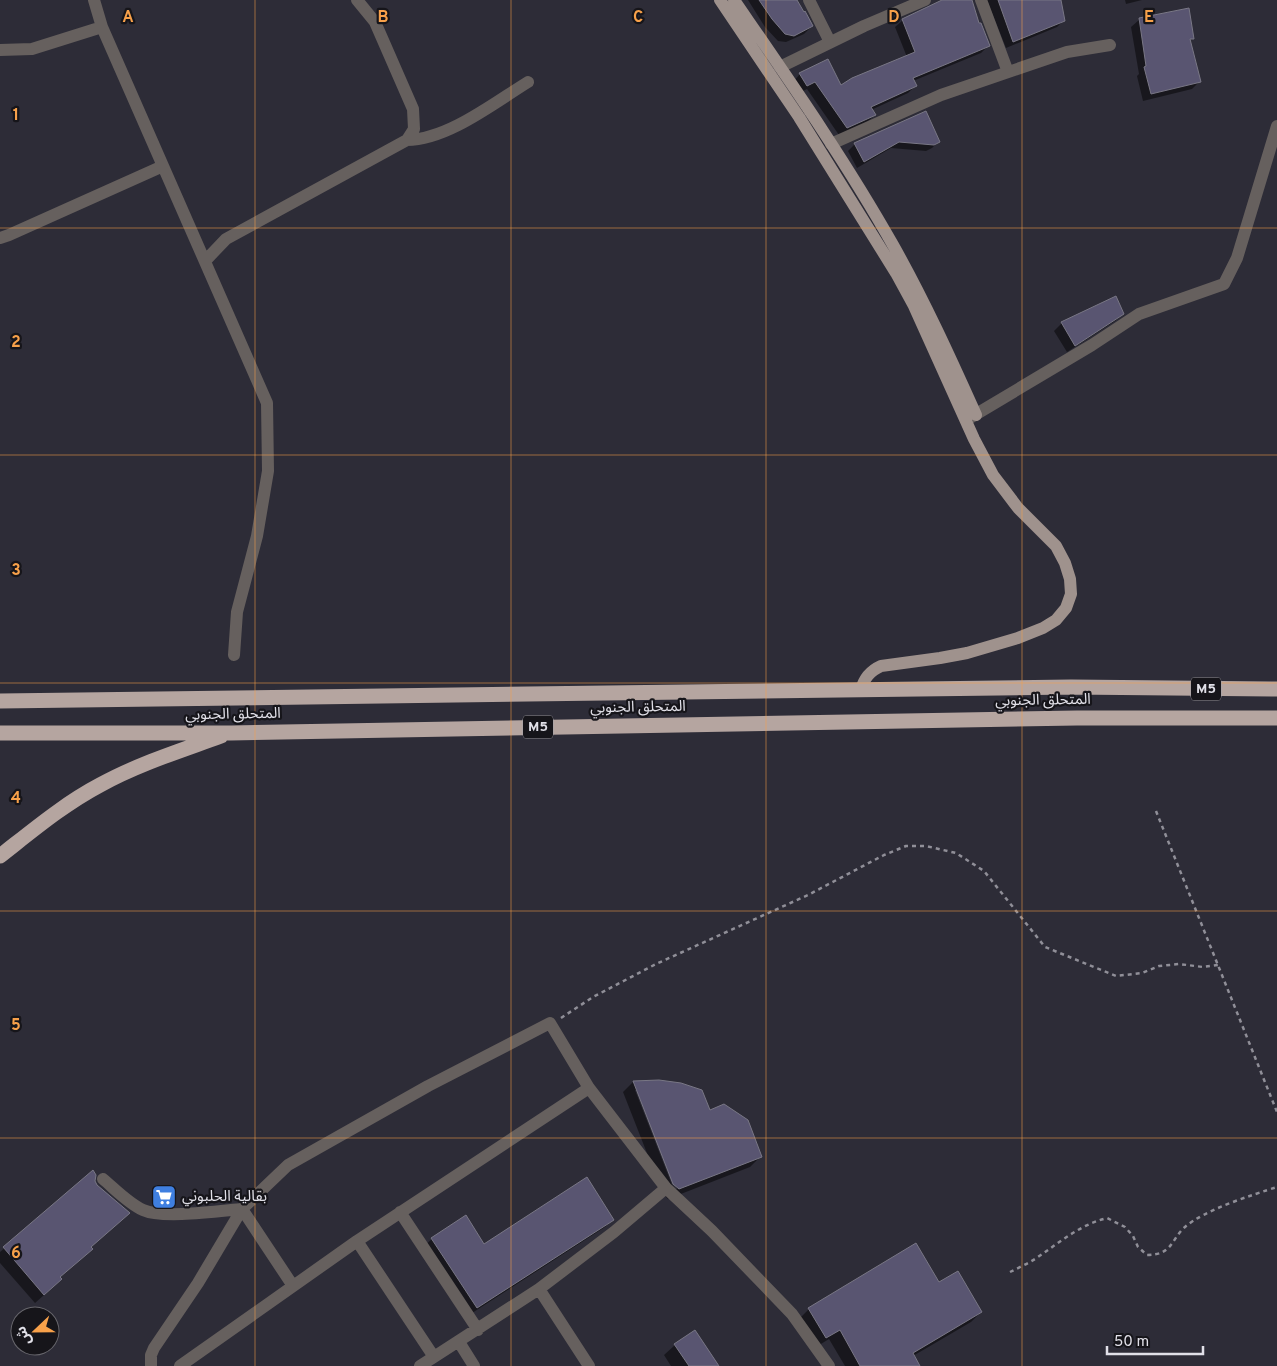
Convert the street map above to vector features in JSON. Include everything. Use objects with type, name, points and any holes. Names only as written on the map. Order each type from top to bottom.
[{"type":"highway","name":"المتحلق الجنوبي","points":[[0,701],[1071,687],[1277,689]]},
{"type":"highway","name":"المتحلق الجنوبي","points":[[0,733],[231,733],[1077,718],[1277,718]]},
{"type":"highway","points":[[0,856],[71,802],[100,784],[141,765],[231,733]]},
{"type":"main road","points":[[720,0],[799,117],[896,273],[971,418]]},
{"type":"main road","points":[[734,0],[831,144],[892,244],[936,328],[971,418],[983,458],[1018,508],[1050,538],[1061,554],[1070,579],[1071,594],[1062,614],[1043,628],[1018,638],[967,653],[881,666],[866,678],[861,690]]},
{"type":"street","points":[[94,0],[102,27],[267,403],[268,471],[257,536],[236,612],[234,655]]},
{"type":"street","points":[[204,261],[226,239],[407,140],[414,130],[413,109],[375,22],[358,0]]},
{"type":"street","points":[[809,0],[830,42]]},
{"type":"street","points":[[780,67],[830,42],[925,0]]},
{"type":"street","points":[[981,0],[1008,72]]},
{"type":"street","points":[[0,50],[32,48],[102,27]]},
{"type":"street","points":[[831,144],[942,95],[1067,52],[1110,45]]},
{"type":"street","points":[[407,140],[420,140],[451,129],[528,82]]},
{"type":"street","points":[[971,418],[1139,314],[1224,284],[1237,258],[1277,126]]},
{"type":"street","points":[[0,238],[163,166]]},
{"type":"street","points":[[151,1366],[151,1355],[154,1348],[198,1283],[242,1209],[288,1165],[428,1086],[550,1023],[589,1088],[666,1188],[712,1231],[785,1307],[829,1366]]},
{"type":"street","points":[[180,1366],[357,1241],[589,1088]]},
{"type":"street","points":[[103,1179],[134,1205],[150,1212],[164,1214],[242,1209]]},
{"type":"street","points":[[420,1366],[539,1289],[614,1232],[666,1188]]},
{"type":"street","points":[[242,1209],[293,1286]]},
{"type":"street","points":[[400,1212],[478,1330]]},
{"type":"street","points":[[357,1241],[434,1357]]},
{"type":"street","points":[[539,1289],[589,1366]]},
{"type":"street","points":[[459,1342],[474,1366]]},
{"type":"path","points":[[1156,811],[1277,1112]]},
{"type":"path","points":[[550,1023],[656,964],[808,895],[884,855],[906,846],[926,846],[956,853],[984,871],[1045,947],[1116,976],[1142,973],[1159,966],[1179,964],[1203,967],[1218,966]]},
{"type":"path","points":[[1010,1272],[1034,1260],[1070,1234],[1093,1221],[1107,1218],[1125,1227],[1133,1236],[1138,1246],[1147,1255],[1157,1255],[1172,1246],[1184,1227],[1205,1215],[1246,1197],[1277,1187]]},
{"type":"building","points":[[759,0],[797,0],[813,26],[794,36],[785,34]]},
{"type":"building","points":[[942,0],[972,0],[979,23],[981,23],[990,46],[913,78],[917,86],[871,107],[876,115],[847,128],[815,82],[807,86],[799,73],[828,59],[841,85],[852,78],[915,52],[902,19]]},
{"type":"building","points":[[998,0],[1061,0],[1065,21],[1013,42]]},
{"type":"building","points":[[1189,8],[1194,39],[1190,39],[1201,82],[1151,94],[1144,67],[1146,66],[1139,18]]},
{"type":"building","points":[[926,111],[940,142],[934,145],[899,142],[864,162],[854,143]]},
{"type":"building","points":[[1116,296],[1124,314],[1075,346],[1061,322]]},
{"type":"building","points":[[659,1080],[681,1083],[702,1090],[710,1110],[724,1104],[748,1120],[762,1157],[679,1189],[673,1184],[633,1081]]},
{"type":"building","points":[[93,1170],[96,1175],[95,1181],[97,1185],[130,1213],[91,1247],[93,1249],[60,1277],[62,1279],[44,1295],[3,1247]]},
{"type":"building","points":[[587,1177],[614,1220],[477,1308],[431,1238],[466,1215],[484,1244]]},
{"type":"building","points":[[916,1243],[939,1282],[958,1271],[982,1312],[913,1353],[920,1366],[860,1366],[840,1330],[826,1338],[808,1308]]},
{"type":"building","points":[[695,1330],[719,1366],[689,1366],[674,1344]]},
{"type":"place","name":"بقالية الحلبوني","points":[[164,1197]]}]
